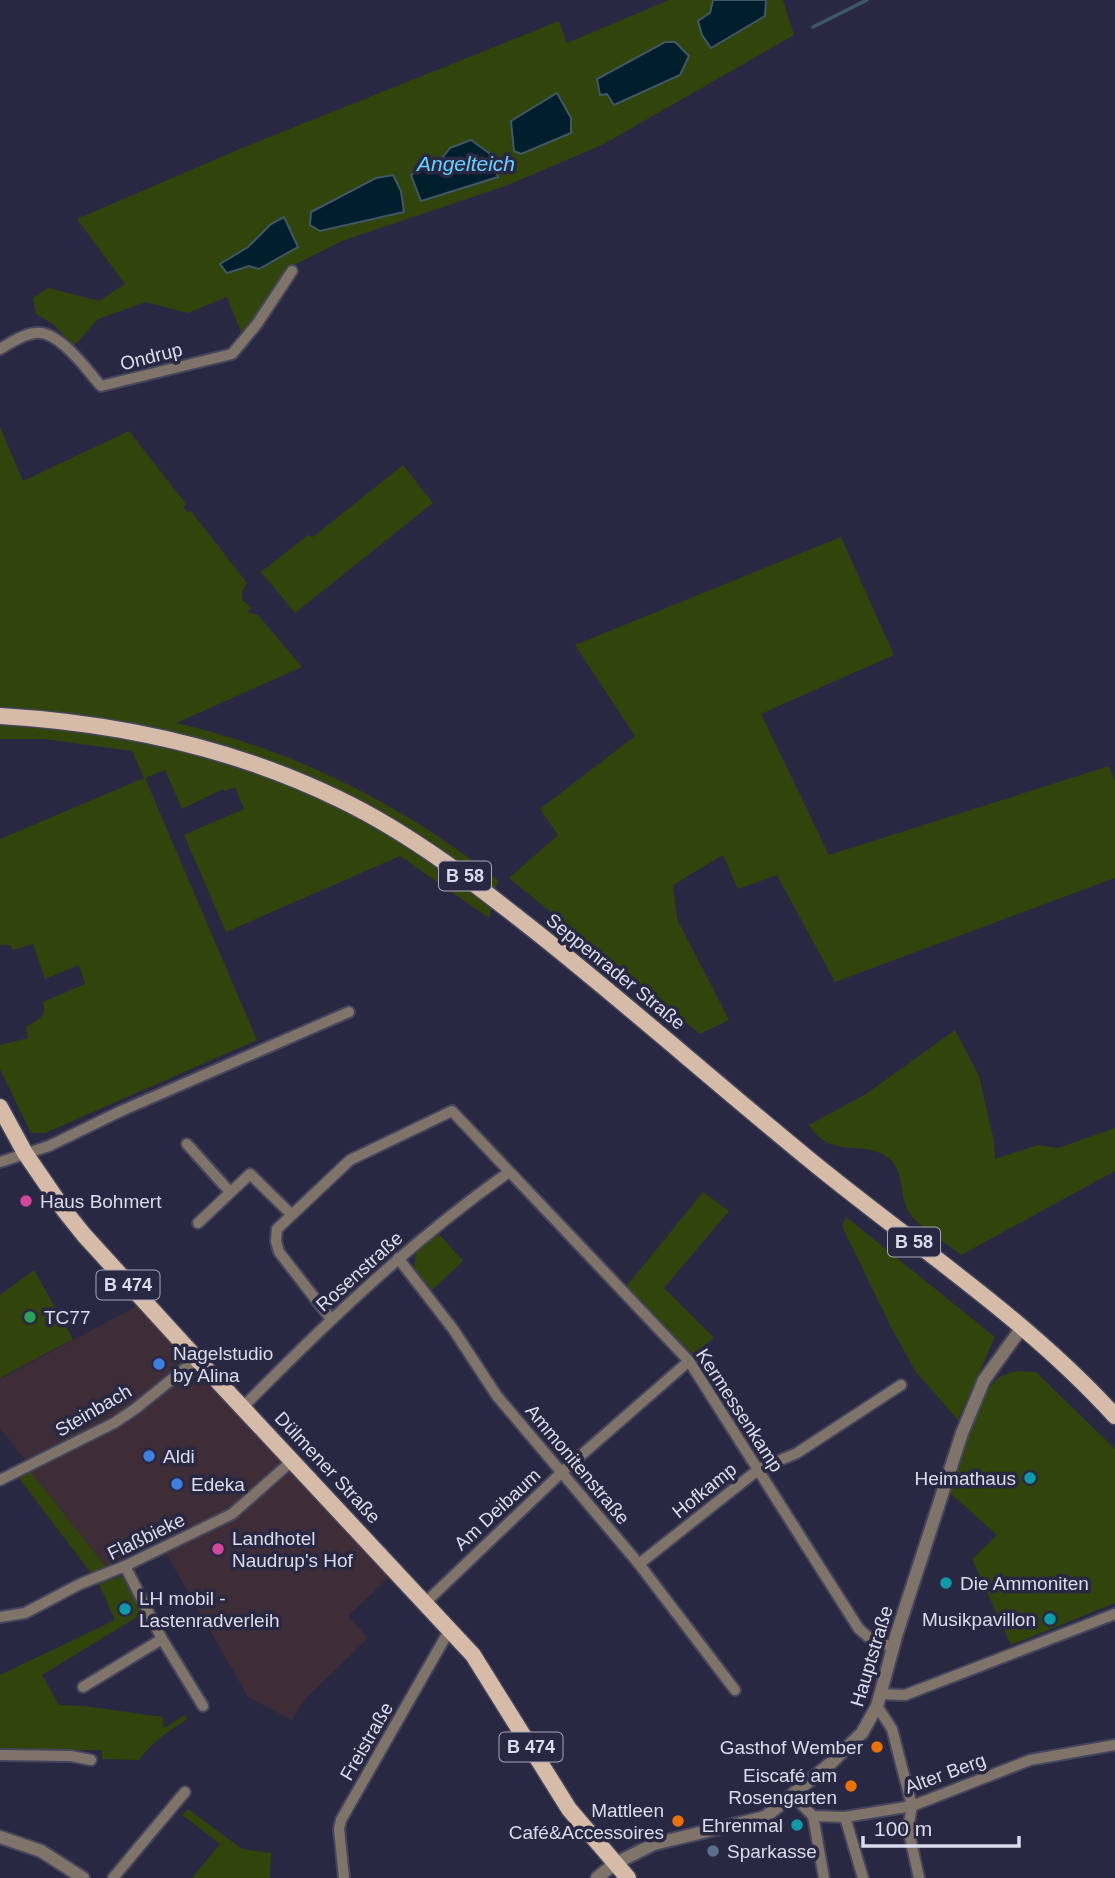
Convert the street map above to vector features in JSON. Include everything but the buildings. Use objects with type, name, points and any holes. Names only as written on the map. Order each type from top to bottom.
[{"type":"main road","name":"Seppenrader Straße","points":[[2,717],[99,725],[156,735],[219,751],[341,799],[402,834],[467,877],[852,1194],[1023,1326],[1057,1356],[1115,1416]]},
{"type":"main road","name":"Dülmener Straße","points":[[0,1107],[25,1153],[64,1210],[85,1235],[197,1359],[426,1602],[447,1634],[473,1655],[569,1809],[614,1864]]},
{"type":"main road","name":"B 474","points":[[614,1864],[628,1878]]},
{"type":"street","name":"Ondrup","points":[[0,349],[33,333],[44,333],[58,340],[101,386],[232,354],[257,324],[292,271]]},
{"type":"street","points":[[0,1162],[49,1146],[121,1111],[349,1012]]},
{"type":"street","name":"Kermessenkamp","points":[[291,1214],[350,1160],[452,1111],[689,1361],[859,1629],[873,1641],[893,1647]]},
{"type":"street","points":[[187,1144],[230,1192]]},
{"type":"street","name":"Rosenstraße","points":[[243,1408],[331,1319],[398,1258],[458,1208],[509,1172]]},
{"type":"street","points":[[198,1223],[250,1174],[291,1214],[277,1229],[276,1246],[331,1319]]},
{"type":"street","name":"Ammonitenstraße","points":[[398,1258],[453,1329],[497,1396],[639,1564],[735,1690]]},
{"type":"street","name":"Hauptstraße","points":[[597,1878],[614,1864],[654,1844],[765,1816],[831,1763],[862,1733],[879,1700],[893,1647],[962,1433],[984,1380],[1023,1326]]},
{"type":"street","name":"Steinbach","points":[[0,1480],[114,1423],[197,1359]]},
{"type":"street","name":"Am Deibaum","points":[[426,1602],[563,1471],[689,1361]]},
{"type":"street","name":"Hofkamp","points":[[639,1564],[759,1469],[797,1452],[901,1385]]},
{"type":"street","name":"Flaßbieke","points":[[0,1617],[25,1613],[80,1584],[125,1566],[232,1514],[293,1460]]},
{"type":"street","points":[[125,1566],[162,1639],[203,1706]]},
{"type":"street","points":[[919,1878],[908,1828],[912,1806],[892,1729],[879,1700],[905,1695],[1115,1614]]},
{"type":"street","name":"Freistraße","points":[[344,1878],[339,1829],[341,1820],[447,1634]]},
{"type":"street","points":[[83,1687],[162,1639]]},
{"type":"street","name":"Alter Berg","points":[[813,1816],[845,1817],[912,1806],[1030,1760],[1115,1745]]},
{"type":"street","points":[[0,1755],[71,1756],[91,1759]]},
{"type":"street","points":[[113,1878],[185,1792]]},
{"type":"street","points":[[792,1795],[813,1816],[824,1878]]},
{"type":"street","points":[[845,1817],[863,1878]]},
{"type":"street","points":[[0,1837],[41,1851],[83,1878]]},
{"type":"shaded area","points":[[137,1306],[389,1577],[348,1616],[368,1638],[305,1699],[292,1720],[248,1697],[159,1541],[106,1567],[0,1429],[0,1379]]},
{"type":"green space","points":[[669,0],[783,0],[794,35],[604,144],[508,185],[342,241],[290,267],[243,337],[227,297],[188,313],[146,302],[98,319],[74,346],[53,324],[36,314],[33,298],[48,288],[99,301],[125,284],[77,219],[242,148],[559,21],[567,43]]},
{"type":"green space","points":[[0,427],[23,481],[129,431],[186,504],[183,507],[188,512],[191,511],[247,583],[242,592],[243,601],[252,608],[247,612],[258,615],[302,667],[176,723],[263,748],[346,784],[386,805],[425,828],[498,880],[495,891],[412,833],[147,727],[70,715],[0,711]]},
{"type":"green space","points":[[403,465],[433,503],[295,613],[261,572],[308,535],[313,537]]},
{"type":"green space","points":[[841,537],[894,655],[761,714],[829,855],[1109,766],[1115,781],[1115,878],[835,982],[777,875],[738,889],[723,855],[673,885],[677,919],[729,1020],[700,1034],[509,878],[558,835],[540,809],[635,736],[575,645]]},
{"type":"green space","points":[[0,725],[47,726],[160,742],[258,771],[334,804],[396,838],[492,904],[489,918],[400,856],[226,932],[184,835],[244,809],[235,787],[225,791],[223,789],[182,809],[165,770],[145,778],[257,1040],[45,1133],[31,1133],[0,1069],[0,1045],[28,1038],[26,1027],[43,1015],[43,1002],[85,984],[79,965],[45,979],[33,944],[13,950],[10,945],[0,945],[0,839],[144,778],[132,751],[44,739],[0,739]]},
{"type":"green space","points":[[955,1030],[979,1076],[994,1141],[995,1159],[1038,1145],[1058,1148],[1115,1128],[1115,1171],[961,1255],[910,1214],[896,1168],[886,1156],[876,1151],[836,1146],[826,1142],[809,1125],[866,1094]]},
{"type":"green space","points":[[703,1192],[729,1211],[664,1288],[714,1338],[693,1354],[623,1288]]},
{"type":"green space","points":[[846,1217],[995,1337],[958,1420],[916,1372],[891,1327],[842,1226]]},
{"type":"green space","points":[[438,1233],[463,1261],[432,1290],[414,1268],[416,1253]]},
{"type":"green space","name":"TC77","points":[[34,1270],[73,1339],[0,1378],[0,1295]]},
{"type":"green space","points":[[1017,1371],[1036,1372],[1115,1449],[1115,1603],[1011,1645],[972,1559],[997,1535],[950,1493],[968,1433],[988,1390],[1003,1375]]},
{"type":"green space","points":[[31,1472],[106,1567],[91,1573],[18,1477]]},
{"type":"green space","points":[[120,1576],[125,1579],[142,1614],[42,1675],[59,1705],[163,1717],[164,1728],[185,1715],[187,1719],[155,1742],[139,1760],[102,1759],[102,1750],[0,1751],[0,1675],[115,1620],[99,1584]]},
{"type":"green space","points":[[188,1809],[242,1849],[271,1853],[270,1878],[192,1878],[220,1844],[181,1816]]},
{"type":"water","points":[[713,0],[766,0],[765,16],[711,48],[702,35],[698,21],[710,13]]},
{"type":"water","points":[[665,42],[675,42],[689,56],[680,75],[614,105],[607,94],[600,95],[597,79]]},
{"type":"water","points":[[557,93],[571,118],[571,133],[521,154],[514,151],[511,121]]},
{"type":"water","name":"Angelteich","points":[[471,140],[489,153],[498,177],[421,201],[411,175],[443,157],[450,148]]},
{"type":"water","points":[[393,175],[401,191],[404,212],[320,231],[310,225],[311,212],[376,178]]},
{"type":"water","points":[[284,217],[298,247],[259,269],[249,266],[227,273],[220,264],[248,247],[271,224]]},
{"type":"waterway","points":[[813,27],[867,0]]},
{"type":"place","name":"Haus Bohmert","points":[[26,1201]]},
{"type":"place","name":"TC77","points":[[30,1317]]},
{"type":"place","name":"Nagelstudio by Alina","points":[[159,1364]]},
{"type":"place","name":"Aldi","points":[[149,1456]]},
{"type":"place","name":"Heimathaus","points":[[1030,1478]]},
{"type":"place","name":"Edeka","points":[[177,1484]]},
{"type":"place","name":"Landhotel Naudrup's Hof","points":[[218,1549]]},
{"type":"place","name":"Die Ammoniten","points":[[946,1583]]},
{"type":"place","name":"LH mobil - Lastenradverleih","points":[[125,1609]]},
{"type":"place","name":"Musikpavillon","points":[[1050,1619]]},
{"type":"place","name":"Gasthof Wember","points":[[877,1747]]},
{"type":"place","name":"Eiscafé am Rosengarten","points":[[851,1786]]},
{"type":"place","name":"Mattleen Café&Accessoires","points":[[678,1821]]},
{"type":"place","name":"Ehrenmal","points":[[797,1825]]},
{"type":"place","name":"Sparkasse","points":[[713,1851]]}]
